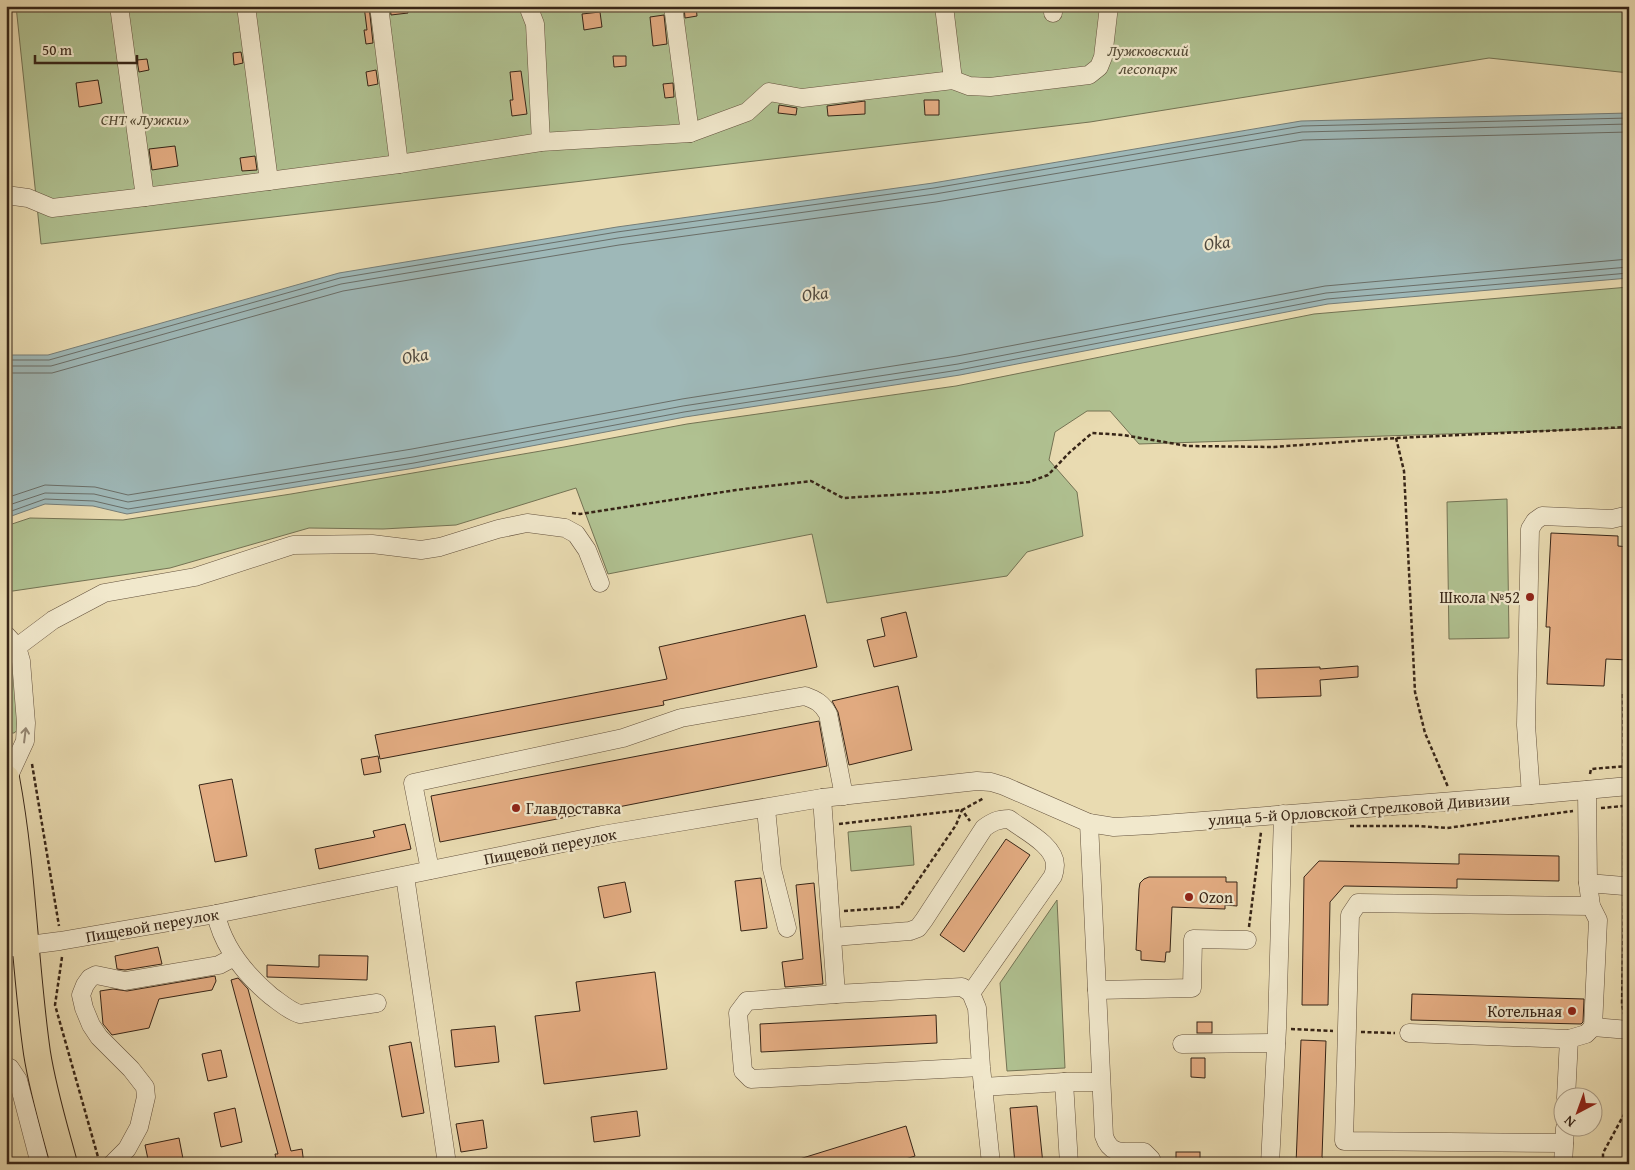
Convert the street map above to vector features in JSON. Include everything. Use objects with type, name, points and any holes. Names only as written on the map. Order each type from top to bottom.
[{"type":"highway","points":[[6,779],[16,947],[37,1054],[64,1164]]},
{"type":"street","points":[[119,6],[146,197]]},
{"type":"street","points":[[246,6],[269,181]]},
{"type":"street","points":[[379,6],[399,164]]},
{"type":"street","points":[[528,6],[535,24],[542,142]]},
{"type":"street","points":[[673,6],[690,133]]},
{"type":"street","points":[[944,6],[953,80]]},
{"type":"street","points":[[6,196],[28,198],[52,208],[399,164],[542,142],[690,133],[747,112],[769,92],[802,98],[953,80],[969,86],[990,87],[1089,75],[1099,67],[1103,57],[1109,6]]},
{"type":"street","points":[[1531,795],[1526,725],[1530,529],[1535,521],[1542,516],[1612,519],[1629,514]]},
{"type":"street","points":[[6,779],[25,741],[26,723],[21,661],[11,641],[104,593],[195,577],[293,545],[372,544],[421,550],[527,523],[565,528],[576,534],[588,550],[600,583]]},
{"type":"street","points":[[430,870],[413,782],[623,738],[681,718],[804,696],[817,700],[824,706],[828,714],[844,796]]},
{"type":"street","name":"Пищевой переулок","points":[[16,947],[216,914],[602,835],[822,798],[977,781],[991,782],[1089,823]]},
{"type":"street","points":[[1409,1033],[1569,1039],[1586,1034],[1593,1027],[1598,920],[1591,906],[1588,883],[1588,783]]},
{"type":"street","name":"улица 5-й Орловской Стрелковой Дивизии","points":[[1089,823],[1114,827],[1151,825],[1531,795],[1588,783],[1627,786]]},
{"type":"street","points":[[822,798],[836,994]]},
{"type":"street","points":[[766,808],[772,869],[787,928]]},
{"type":"street","points":[[1270,1164],[1276,1043],[1283,814]]},
{"type":"street","points":[[833,937],[910,931],[918,928],[984,828],[993,822],[1008,819],[1048,848],[1053,855],[1055,865],[1053,876],[971,994]]},
{"type":"street","points":[[1089,823],[1104,1136],[1107,1146],[1114,1151],[1144,1152],[1153,1164]]},
{"type":"street","points":[[405,876],[447,1164]]},
{"type":"street","points":[[1588,883],[1626,887]]},
{"type":"street","points":[[1552,1135],[1344,1141],[1350,915],[1358,903],[1591,906]]},
{"type":"street","points":[[216,914],[221,932],[242,968],[256,983],[290,1011],[300,1014],[378,1003]]},
{"type":"street","points":[[1097,990],[1192,988],[1193,938],[1247,940]]},
{"type":"street","points":[[112,1164],[126,1149],[139,1127],[146,1097],[144,1088],[131,1069],[99,1037],[91,1024],[81,995],[85,985],[90,978],[96,975],[125,981],[219,965],[234,957]]},
{"type":"street","points":[[981,1067],[751,1079],[743,1071],[738,1013],[747,1000],[962,987],[971,994],[977,1008],[991,1164]]},
{"type":"street","points":[[1593,1027],[1629,1030]]},
{"type":"street","points":[[1567,1088],[1569,1039]]},
{"type":"street","points":[[1182,1044],[1276,1043]]},
{"type":"street","points":[[6,1066],[10,1068],[18,1080],[40,1164]]},
{"type":"street","points":[[984,1088],[1064,1082],[1100,1082]]},
{"type":"street","points":[[1064,1082],[1069,1164]]},
{"type":"street","points":[[1564,1138],[1564,1164]]},
{"type":"path","points":[[564,513],[580,514],[736,490],[811,481],[843,498],[942,492],[1029,482],[1048,475],[1092,433],[1123,435],[1188,446],[1274,447],[1396,438],[1629,427]]},
{"type":"path","points":[[1396,438],[1404,471],[1415,692],[1425,734],[1450,790]]},
{"type":"path","points":[[1603,1164],[1603,1153],[1627,1109],[1629,1030],[1622,1004],[1627,786],[1623,766],[1623,694]]},
{"type":"path","points":[[25,741],[30,748],[58,926],[67,924]]},
{"type":"path","points":[[1588,783],[1591,769],[1629,766]]},
{"type":"path","points":[[831,911],[900,908],[956,825],[962,810]]},
{"type":"path","points":[[1247,940],[1261,832]]},
{"type":"path","points":[[62,957],[55,1004],[100,1164]]},
{"type":"green space","name":"СНТ «Лужки»","points":[[16,6],[1629,6],[1629,73],[1489,58],[1090,122],[41,244]]},
{"type":"green space","points":[[1629,287],[1629,428],[1139,444],[1110,411],[1087,411],[1055,432],[1049,460],[1077,492],[1083,536],[1027,552],[1007,576],[827,603],[812,534],[608,574],[576,488],[456,525],[383,529],[309,528],[170,568],[6,592],[6,526],[30,518],[123,520],[291,494],[687,424],[956,386],[1314,314]]},
{"type":"green space","points":[[1507,499],[1509,638],[1449,639],[1447,502]]},
{"type":"green space","points":[[6,649],[14,661],[19,729],[14,733],[6,733]]},
{"type":"green space","points":[[911,826],[914,865],[851,871],[848,832]]},
{"type":"green space","points":[[1057,900],[1065,1068],[1007,1071],[1000,983]]},
{"type":"water","name":"Oka","points":[[1629,113],[1629,278],[1328,304],[960,375],[685,417],[415,468],[127,514],[93,506],[45,504],[6,518],[6,355],[48,355],[339,273],[617,227],[933,183],[1301,121]]},
{"type":"building","points":[[364,6],[369,6],[373,43],[366,44],[364,30],[367,30]]},
{"type":"building","points":[[390,6],[407,6],[408,13],[391,15]]},
{"type":"building","points":[[684,6],[696,6],[697,16],[685,18]]},
{"type":"building","points":[[600,12],[602,27],[584,30],[582,14]]},
{"type":"building","points":[[664,15],[667,44],[653,46],[650,17]]},
{"type":"building","points":[[241,52],[243,63],[234,65],[233,53]]},
{"type":"building","points":[[613,56],[626,56],[626,66],[614,67]]},
{"type":"building","points":[[147,59],[149,70],[139,72],[137,60]]},
{"type":"building","points":[[376,70],[378,84],[368,86],[366,72]]},
{"type":"building","points":[[521,71],[527,114],[512,116],[510,100],[513,100],[510,72]]},
{"type":"building","points":[[98,80],[102,103],[79,107],[76,83]]},
{"type":"building","points":[[673,83],[674,97],[665,98],[663,84]]},
{"type":"building","points":[[924,100],[939,100],[939,115],[925,115]]},
{"type":"building","points":[[865,101],[865,114],[828,116],[827,106]]},
{"type":"building","points":[[779,105],[797,108],[796,115],[778,113]]},
{"type":"building","points":[[175,146],[178,166],[152,170],[149,149]]},
{"type":"building","points":[[255,156],[257,170],[242,171],[240,158]]},
{"type":"building","points":[[1551,533],[1618,536],[1618,546],[1629,547],[1629,660],[1606,659],[1604,686],[1547,684],[1550,627],[1546,627]]},
{"type":"building","points":[[906,612],[917,657],[874,667],[867,640],[885,636],[881,618]]},
{"type":"building","points":[[805,615],[817,667],[663,701],[664,705],[380,759],[375,735],[667,679],[659,647]]},
{"type":"building","points":[[1358,666],[1358,677],[1320,680],[1321,696],[1257,698],[1256,669],[1320,667],[1320,669]]},
{"type":"building","points":[[898,686],[912,750],[849,765],[838,712],[832,701]]},
{"type":"building","points":[[819,721],[827,766],[440,842],[431,796]]},
{"type":"building","points":[[378,756],[381,772],[364,775],[361,759]]},
{"type":"building","points":[[232,779],[247,856],[215,862],[199,785]]},
{"type":"building","points":[[405,824],[411,849],[319,869],[315,849],[375,837],[373,831]]},
{"type":"building","points":[[1006,839],[1030,855],[964,952],[940,935]]},
{"type":"building","points":[[1459,854],[1559,856],[1559,881],[1457,879],[1457,888],[1344,886],[1330,902],[1328,1005],[1302,1005],[1304,877],[1319,861],[1459,864]]},
{"type":"building","points":[[1149,877],[1226,877],[1226,882],[1237,882],[1237,906],[1225,905],[1225,909],[1172,907],[1170,952],[1166,952],[1165,962],[1141,960],[1141,951],[1136,950],[1139,889],[1140,883]]},
{"type":"building","points":[[761,878],[767,928],[741,931],[735,881]]},
{"type":"building","points":[[625,882],[631,912],[604,918],[598,887]]},
{"type":"building","points":[[814,883],[823,984],[785,987],[782,962],[803,959],[796,885]]},
{"type":"building","points":[[158,947],[162,964],[125,970],[117,969],[115,956]]},
{"type":"building","points":[[319,955],[368,956],[367,980],[267,977],[267,965],[319,967]]},
{"type":"building","points":[[655,972],[667,1069],[544,1084],[535,1016],[580,1011],[576,982]]},
{"type":"building","points":[[215,976],[216,981],[212,990],[159,999],[149,1028],[112,1035],[103,1024],[100,991],[113,989],[127,991]]},
{"type":"building","points":[[238,978],[248,989],[291,1151],[302,1149],[304,1164],[277,1164],[275,1154],[278,1154],[231,980]]},
{"type":"building","points":[[1412,994],[1584,999],[1583,1022],[1581,1024],[1411,1020]]},
{"type":"building","points":[[936,1015],[937,1043],[761,1052],[760,1024]]},
{"type":"building","points":[[1197,1022],[1212,1022],[1212,1033],[1197,1033]]},
{"type":"building","points":[[495,1026],[499,1062],[455,1067],[451,1030]]},
{"type":"building","points":[[1301,1040],[1326,1041],[1322,1157],[1328,1164],[1296,1164]]},
{"type":"building","points":[[411,1042],[424,1113],[402,1117],[389,1046]]},
{"type":"building","points":[[221,1050],[227,1077],[208,1081],[202,1054]]},
{"type":"building","points":[[1191,1058],[1205,1058],[1205,1078],[1191,1077]]},
{"type":"building","points":[[1037,1106],[1043,1164],[1015,1164],[1010,1108]]},
{"type":"building","points":[[235,1108],[242,1142],[221,1147],[214,1113]]},
{"type":"building","points":[[637,1111],[640,1136],[594,1142],[591,1117]]},
{"type":"building","points":[[483,1120],[487,1148],[461,1152],[456,1124]]},
{"type":"building","points":[[906,1126],[915,1156],[890,1164],[794,1164],[793,1161]]},
{"type":"building","points":[[179,1138],[184,1164],[149,1164],[145,1145]]},
{"type":"building","points":[[1176,1152],[1200,1152],[1200,1164],[1176,1164]]},
{"type":"place","name":"Школа №52","points":[[1530,597]]},
{"type":"place","name":"Главдоставка","points":[[516,808]]},
{"type":"place","name":"Ozon","points":[[1189,897]]},
{"type":"place","name":"Котельная","points":[[1572,1011]]},
{"type":"park label","name":"Лужковский лесопарк","points":[[1148,59]]}]
